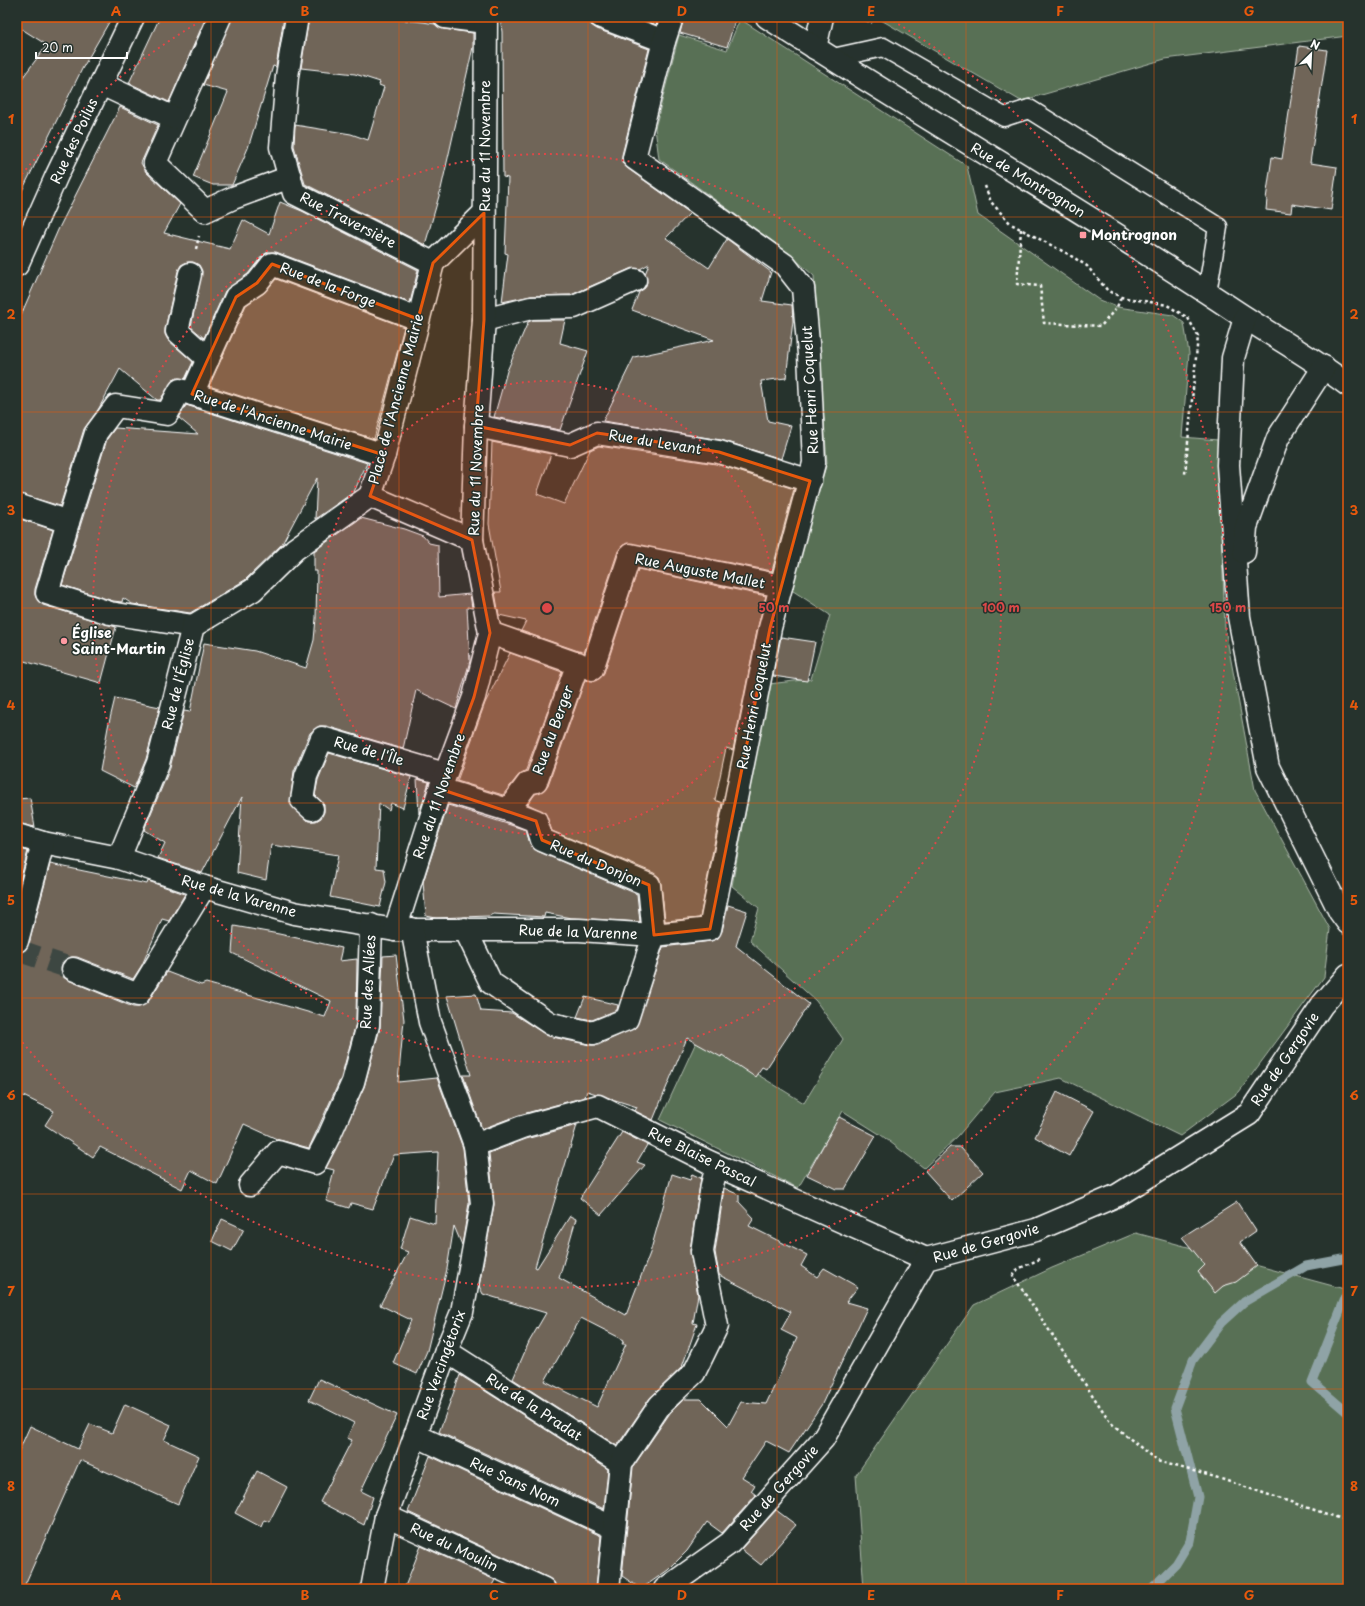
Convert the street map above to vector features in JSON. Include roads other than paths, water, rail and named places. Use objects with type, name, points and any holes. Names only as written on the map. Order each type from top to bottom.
[{"type":"street","name":"Rue des Poilus","points":[[17,265],[57,175],[133,17]]},
{"type":"street","points":[[101,84],[174,118],[220,17]]},
{"type":"street","points":[[290,177],[281,147],[287,76],[296,17]]},
{"type":"street","points":[[445,17],[485,19]]},
{"type":"street","points":[[601,17],[664,41]]},
{"type":"street","name":"Rue Henri Coquelut","points":[[654,935],[710,929],[770,628],[814,463],[809,354],[803,288],[786,265],[634,158],[664,41],[672,17]]},
{"type":"street","name":"Rue de Montrognon","points":[[767,17],[1150,255],[1245,318],[1324,367],[1348,385]]},
{"type":"street","points":[[822,17],[824,53]]},
{"type":"street","name":"Rue du 11 Novembre","points":[[403,929],[442,782],[474,697],[490,633],[472,540],[476,426],[484,320],[485,19]]},
{"type":"street","name":"Rue Traversière","points":[[174,118],[155,163],[205,211],[233,198],[290,177],[294,193],[433,263]]},
{"type":"street","points":[[433,263],[484,213]]},
{"type":"street","name":"Place de l'Ancienne Mairie","points":[[433,263],[384,455],[370,496],[472,540]]},
{"type":"street","name":"Rue de la Forge","points":[[192,394],[236,297],[257,283],[272,264],[418,319]]},
{"type":"street","points":[[190,274],[176,331],[208,359]]},
{"type":"street","points":[[484,320],[531,308],[574,307],[635,280]]},
{"type":"street","points":[[1245,318],[1233,358],[1228,465],[1239,617],[1268,767],[1340,912],[1348,924]]},
{"type":"street","points":[[1239,617],[1246,526],[1278,438],[1324,367]]},
{"type":"street","name":"Rue de l'Ancienne Mairie","points":[[68,522],[96,433],[116,406],[167,414],[180,390],[384,455]]},
{"type":"street","name":"Rue du Levant","points":[[476,426],[570,445],[597,433],[660,442],[719,452],[810,481]]},
{"type":"street","name":"Rue de l'Église","points":[[118,858],[158,763],[193,626],[253,590],[295,549],[370,496]]},
{"type":"street","points":[[17,505],[68,522],[47,593],[110,613],[193,626]]},
{"type":"street","name":"Rue Auguste Mallet","points":[[490,633],[592,669],[630,555],[781,586]]},
{"type":"street","name":"Rue du Berger","points":[[508,810],[528,783],[536,781],[578,663]]},
{"type":"street","name":"Rue de l'Île","points":[[312,809],[302,800],[306,776],[322,738],[442,782]]},
{"type":"street","name":"Rue du Donjon","points":[[442,782],[536,821],[542,840],[649,884],[654,935]]},
{"type":"street","name":"Rue de la Varenne","points":[[17,835],[43,843],[118,858],[204,888],[294,913],[403,929],[464,929],[579,930],[654,935],[626,1019],[593,1033],[551,1024],[491,983],[464,929]]},
{"type":"street","points":[[17,941],[43,843]]},
{"type":"street","points":[[73,969],[138,995],[204,888]]},
{"type":"street","name":"Rue des Allées","points":[[250,1185],[278,1152],[315,1163],[329,1136],[353,1082],[368,1025],[371,925]]},
{"type":"street","name":"Rue Vercingétorix","points":[[372,1589],[386,1516],[446,1351],[462,1312],[482,1203],[474,1145],[430,1022],[403,929]]},
{"type":"street","name":"Rue de Gergovie","points":[[665,1589],[730,1543],[823,1439],[926,1259],[1036,1230],[1118,1196],[1249,1114],[1322,1005],[1348,975]]},
{"type":"street","name":"Rue Blaise Pascal","points":[[474,1145],[522,1127],[598,1106],[717,1166],[926,1259]]},
{"type":"street","points":[[608,1589],[622,1463],[660,1405],[694,1373],[717,1326],[702,1252],[712,1185],[717,1166]]},
{"type":"street","name":"Rue de la Pradat","points":[[446,1351],[622,1463]]},
{"type":"street","name":"Rue Sans Nom","points":[[415,1435],[614,1528]]},
{"type":"street","name":"Rue du Moulin","points":[[386,1516],[544,1589]]},
{"type":"lane","points":[[824,53],[883,47],[1004,117],[1029,109],[1212,223],[1218,227],[1207,293]]},
{"type":"waterway","points":[[1151,1589],[1176,1564],[1190,1541],[1198,1497],[1175,1408],[1193,1360],[1221,1323],[1244,1302],[1306,1266],[1348,1258]]},
{"type":"waterway","points":[[1348,1291],[1312,1382],[1348,1413]]},
{"type":"tunnel","points":[[17,950],[73,969]]},
{"type":"place","name":"Montrognon","points":[[1083,235]]},
{"type":"place","name":"Église Saint-Martin","points":[[64,641]]}]
